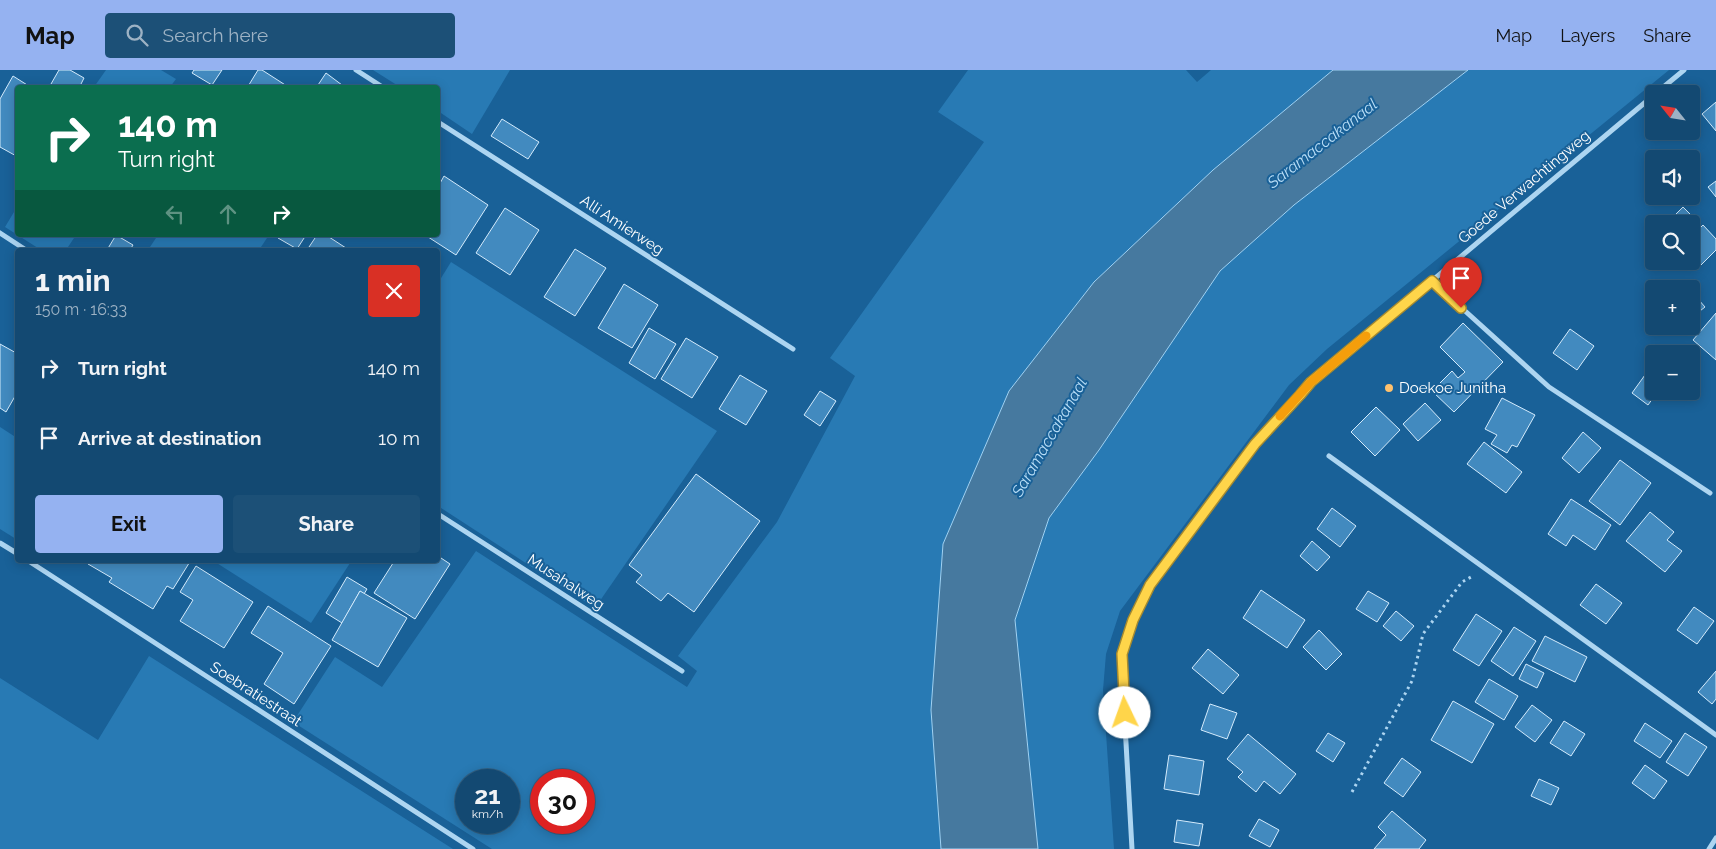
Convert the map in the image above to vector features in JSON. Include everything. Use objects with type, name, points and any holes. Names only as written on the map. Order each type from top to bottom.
[{"type":"street","points":[[356,70],[379,85]]},
{"type":"street","name":"Goede Verwachtingweg","points":[[1666,85],[1684,70]]},
{"type":"street","name":"Goede Verwachtingweg","points":[[1132,849],[1122,654],[1133,620],[1150,585],[1255,444],[1311,382],[1645,102]]},
{"type":"street","name":"Alli Amierweg","points":[[440,123],[793,349]]},
{"type":"street","points":[[0,233],[23,248]]},
{"type":"street","points":[[1432,281],[1549,387],[1710,493]]},
{"type":"street","points":[[1329,456],[1716,735]]},
{"type":"street","name":"Musahalweg","points":[[440,515],[682,671]]},
{"type":"street","points":[[0,543],[15,552]]},
{"type":"street","name":"Soebratiestraat","points":[[31,563],[473,849]]},
{"type":"street","points":[[1709,849],[1716,838]]},
{"type":"path","points":[[1352,792],[1412,681],[1423,634],[1462,582],[1485,569]]},
{"type":"shaded area","points":[[106,70],[161,70],[176,79],[172,85],[95,85]]},
{"type":"shaded area","points":[[373,70],[510,70],[472,134],[440,112],[440,85],[397,85]]},
{"type":"shaded area","points":[[968,70],[1186,70],[1197,82],[1211,70],[1333,70],[1213,170],[1094,282],[1009,391],[943,544],[931,710],[941,849],[492,849],[468,834],[520,834],[520,769],[455,769],[455,825],[293,722],[335,657],[382,687],[476,551],[687,687],[697,671],[678,656],[777,522],[855,376],[830,358],[984,142],[938,112]]},
{"type":"shaded area","points":[[1468,70],[1669,70],[1651,85],[1645,85],[1645,90],[1327,349],[1289,385],[1120,611],[1106,654],[1103,690],[1114,849],[1038,849],[1015,620],[1049,518],[1099,450],[1220,271],[1294,205]]},
{"type":"shaded area","points":[[15,210],[15,233],[5,227]]},
{"type":"shaded area","points":[[21,237],[75,237],[67,248],[38,248]]},
{"type":"shaded area","points":[[157,237],[268,237],[260,248],[149,248]]},
{"type":"shaded area","points":[[451,262],[717,431],[595,608],[440,507],[440,280]]},
{"type":"shaded area","points":[[0,427],[15,437],[15,538],[0,529]]},
{"type":"shaded area","points":[[217,563],[350,563],[311,623]]},
{"type":"shaded area","points":[[149,656],[453,849],[0,849],[0,678],[98,740]]},
{"type":"water","name":"Saramaccakanaal","points":[[1333,70],[1468,70],[1294,205],[1220,271],[1099,450],[1049,518],[1015,620],[1038,849],[941,849],[931,710],[943,544],[1009,391],[1094,282],[1213,170]]},
{"type":"building","points":[[59,70],[70,70],[84,78],[80,85],[51,84]]},
{"type":"building","points":[[194,70],[222,70],[212,85],[192,73]]},
{"type":"building","points":[[258,70],[262,70],[285,85],[249,85]]},
{"type":"building","points":[[326,73],[342,85],[318,85]]},
{"type":"building","points":[[13,76],[27,85],[15,85],[15,155],[0,147],[0,99]]},
{"type":"building","points":[[1716,102],[1716,131],[1702,114]]},
{"type":"building","points":[[502,119],[539,142],[528,159],[491,136]]},
{"type":"building","points":[[444,176],[488,205],[456,255],[428,237],[440,237],[440,183]]},
{"type":"building","points":[[1716,181],[1716,197],[1708,187]]},
{"type":"building","points":[[1683,207],[1691,215],[1675,215]]},
{"type":"building","points":[[505,208],[539,230],[510,275],[476,253]]},
{"type":"building","points":[[1703,225],[1716,239],[1716,250],[1701,265],[1700,264],[1700,228]]},
{"type":"building","points":[[115,237],[119,237],[133,245],[131,248],[108,248]]},
{"type":"building","points":[[279,237],[305,237],[298,248]]},
{"type":"building","points":[[316,237],[329,237],[346,248],[308,248]]},
{"type":"building","points":[[575,249],[606,268],[575,316],[544,297]]},
{"type":"building","points":[[624,284],[658,305],[632,348],[598,328]]},
{"type":"building","points":[[1700,301],[1705,307],[1700,311]]},
{"type":"building","points":[[1716,313],[1716,360],[1693,340],[1697,335],[1700,335],[1700,332]]},
{"type":"building","points":[[1463,323],[1503,362],[1454,412],[1432,391],[1452,371],[1458,378],[1465,372],[1440,347]]},
{"type":"building","points":[[649,328],[676,344],[655,379],[629,363]]},
{"type":"building","points":[[1570,329],[1594,346],[1577,370],[1553,353]]},
{"type":"building","points":[[686,338],[718,357],[692,398],[661,379]]},
{"type":"building","points":[[0,344],[15,352],[15,396],[6,412],[0,408]]},
{"type":"building","points":[[740,375],[767,391],[746,425],[719,409]]},
{"type":"building","points":[[1645,375],[1645,400],[1652,400],[1648,405],[1632,393]]},
{"type":"building","points":[[820,391],[836,401],[820,426],[804,415]]},
{"type":"building","points":[[1502,398],[1535,415],[1517,447],[1512,445],[1507,453],[1491,444],[1497,435],[1485,429]]},
{"type":"building","points":[[1425,403],[1441,420],[1418,441],[1403,424]]},
{"type":"building","points":[[1376,407],[1400,430],[1375,456],[1351,432]]},
{"type":"building","points":[[1583,432],[1601,448],[1579,473],[1562,458]]},
{"type":"building","points":[[1484,442],[1522,472],[1506,493],[1467,464]]},
{"type":"building","points":[[1620,460],[1651,483],[1620,525],[1589,501]]},
{"type":"building","points":[[696,474],[760,521],[694,612],[668,593],[661,601],[636,582],[642,575],[629,565]]},
{"type":"building","points":[[1571,499],[1611,525],[1595,550],[1573,535],[1566,546],[1548,534]]},
{"type":"building","points":[[1332,508],[1356,526],[1340,547],[1317,529]]},
{"type":"building","points":[[1650,512],[1674,532],[1667,540],[1682,551],[1665,572],[1626,541]]},
{"type":"building","points":[[1312,541],[1330,557],[1317,571],[1300,556]]},
{"type":"building","points":[[440,557],[450,564],[415,619],[374,593],[393,563],[440,563]]},
{"type":"building","points":[[189,563],[173,589],[167,586],[153,609],[109,582],[112,578],[88,564]]},
{"type":"building","points":[[196,566],[253,602],[224,648],[180,621],[193,600],[180,592]]},
{"type":"building","points":[[347,577],[367,589],[364,594],[360,591],[342,623],[326,613]]},
{"type":"building","points":[[1596,584],[1622,603],[1606,624],[1580,605]]},
{"type":"building","points":[[1261,590],[1305,620],[1287,648],[1243,618]]},
{"type":"building","points":[[360,591],[407,618],[378,667],[332,640]]},
{"type":"building","points":[[1368,591],[1389,603],[1377,622],[1356,609]]},
{"type":"building","points":[[268,606],[331,646],[294,704],[264,684],[283,653],[251,633]]},
{"type":"building","points":[[1694,607],[1714,621],[1697,644],[1677,630]]},
{"type":"building","points":[[1396,611],[1414,626],[1401,641],[1383,626]]},
{"type":"building","points":[[1476,614],[1502,631],[1479,666],[1453,650]]},
{"type":"building","points":[[1514,627],[1536,641],[1513,676],[1491,661]]},
{"type":"building","points":[[1319,630],[1342,654],[1326,670],[1303,647]]},
{"type":"building","points":[[1545,636],[1587,657],[1575,682],[1532,661]]},
{"type":"building","points":[[1208,649],[1239,675],[1223,694],[1192,668]]},
{"type":"building","points":[[1526,664],[1544,673],[1537,688],[1519,679]]},
{"type":"building","points":[[1716,671],[1716,699],[1712,704],[1698,692]]},
{"type":"building","points":[[1489,679],[1518,696],[1504,720],[1475,702]]},
{"type":"building","points":[[1453,701],[1494,724],[1472,763],[1431,740]]},
{"type":"building","points":[[1210,704],[1237,713],[1227,739],[1201,730]]},
{"type":"building","points":[[1532,705],[1552,720],[1535,742],[1515,727]]},
{"type":"building","points":[[1564,721],[1585,734],[1571,756],[1550,743]]},
{"type":"building","points":[[1645,723],[1672,741],[1660,758],[1634,741]]},
{"type":"building","points":[[1328,733],[1345,743],[1333,762],[1316,751]]},
{"type":"building","points":[[1685,733],[1707,747],[1688,776],[1666,762]]},
{"type":"building","points":[[1248,734],[1296,774],[1280,794],[1264,781],[1256,792],[1238,777],[1243,772],[1227,759]]},
{"type":"building","points":[[1169,755],[1204,761],[1199,795],[1164,789]]},
{"type":"building","points":[[1402,758],[1421,772],[1403,797],[1384,783]]},
{"type":"building","points":[[1645,765],[1667,781],[1654,799],[1632,783]]},
{"type":"building","points":[[1539,779],[1559,788],[1551,805],[1531,796]]},
{"type":"building","points":[[1392,811],[1426,840],[1419,849],[1374,849],[1386,835],[1378,827]]},
{"type":"building","points":[[1259,819],[1279,830],[1270,847],[1249,836]]},
{"type":"building","points":[[1177,820],[1203,824],[1199,846],[1174,842]]},
{"type":"slow traffic","points":[[1280,416],[1311,382],[1366,336]]},
{"type":"place","name":"Doekoe Junitha","points":[[1389,388]]},
{"type":"route","points":[[1125,713],[1122,654],[1133,620],[1150,585],[1255,444],[1311,382],[1432,281],[1461,308]]}]
